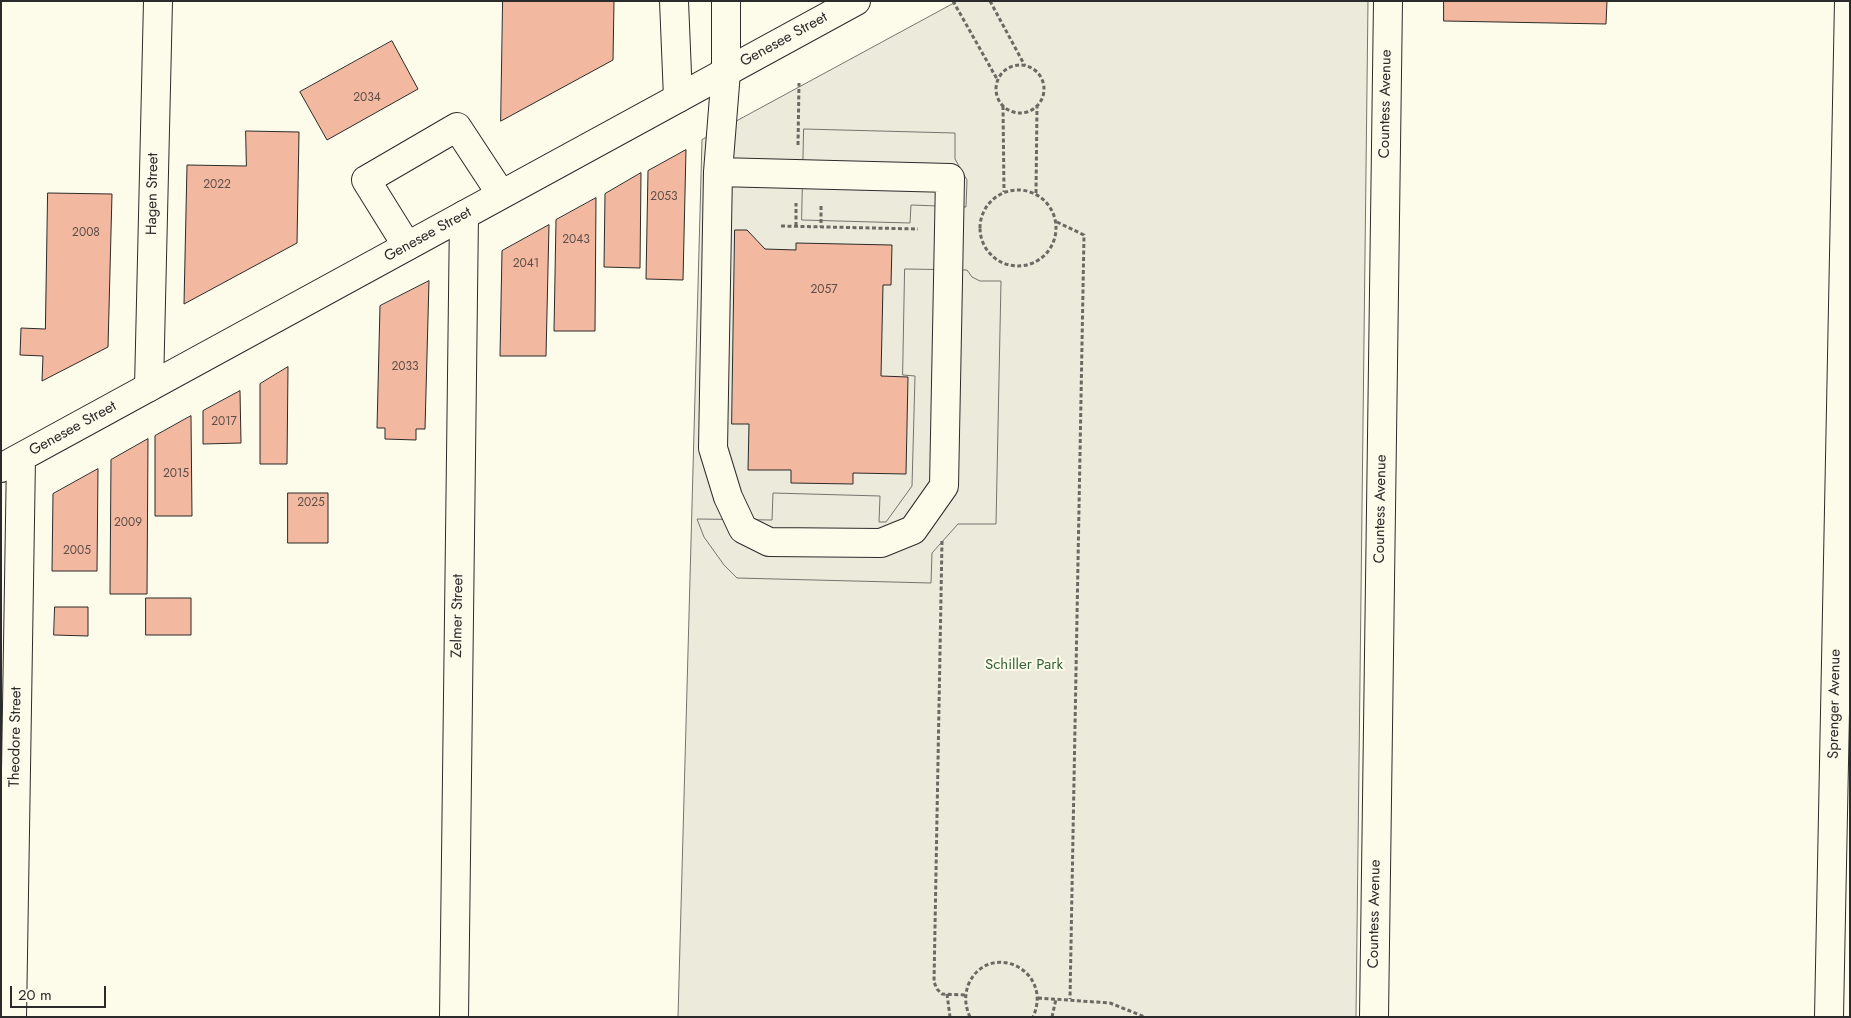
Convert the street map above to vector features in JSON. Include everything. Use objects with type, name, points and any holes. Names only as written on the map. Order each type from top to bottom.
[{"type":"street","name":"Hagen Street","points":[[149,387],[158,1]]},
{"type":"street","points":[[675,1],[678,98]]},
{"type":"street","points":[[718,172],[950,178],[944,486],[913,530],[881,543],[769,542],[743,529],[728,497],[713,448],[718,172],[726,72],[726,1]]},
{"type":"street","name":"Genesee Street","points":[[11,463],[856,1]]},
{"type":"street","name":"Countess Avenue","points":[[1374,1017],[1388,1]]},
{"type":"street","name":"Sprenger Avenue","points":[[1829,1017],[1849,1]]},
{"type":"street","points":[[407,246],[366,180],[457,127],[501,194]]},
{"type":"street","name":"Zelmer Street","points":[[454,1017],[464,215]]},
{"type":"street","name":"Theodore Street","points":[[11,463],[12,1017]]},
{"type":"path","points":[[953,1],[998,79]]},
{"type":"path","points":[[990,1],[1026,66]]},
{"type":"path","points":[[1017,65],[1033,69],[1040,75],[1043,82],[1044,91],[1042,99],[1037,106],[1024,113],[1009,111],[1003,106],[996,94],[998,79],[1002,72],[1009,67],[1017,65]]},
{"type":"path","points":[[798,150],[799,84]]},
{"type":"path","points":[[1003,106],[1004,192]]},
{"type":"path","points":[[1036,193],[1037,106]]},
{"type":"path","points":[[1020,189],[1036,193],[1052,208],[1057,222],[1055,238],[1048,253],[1034,262],[1018,266],[1010,265],[995,259],[984,246],[979,230],[985,207],[1004,192],[1020,189]]},
{"type":"path","points":[[796,201],[796,226]]},
{"type":"path","points":[[821,204],[821,226]]},
{"type":"path","points":[[1057,222],[1084,235],[1070,999]]},
{"type":"path","points":[[781,226],[924,229]]},
{"type":"path","points":[[943,541],[934,982],[942,994],[966,994]]},
{"type":"path","points":[[970,1017],[967,1009],[966,994],[971,980],[977,972],[986,966],[1006,962],[1016,965],[1032,978],[1038,998],[1032,1017]]},
{"type":"path","points":[[947,994],[950,1017]]},
{"type":"path","points":[[1038,998],[1110,1003],[1145,1017]]},
{"type":"path","points":[[1052,1017],[1056,999]]},
{"type":"green space","name":"Schiller Park","points":[[958,1],[1368,1],[1356,1017],[678,1017],[702,140]]},
{"type":"shaded area","points":[[804,129],[955,133],[955,159],[967,180],[966,207],[911,205],[910,223],[802,220]]},
{"type":"shaded area","points":[[905,269],[967,270],[972,277],[980,281],[1001,281],[996,524],[958,524],[932,553],[931,583],[737,578],[724,565],[704,537],[697,519],[772,520],[773,493],[880,496],[879,522],[886,522],[912,486],[915,376],[903,375]]},
{"type":"building","points":[[503,1],[614,1],[613,60],[501,121]]},
{"type":"building","points":[[1444,1],[1607,1],[1606,24],[1444,21]]},
{"type":"building","points":[[392,41],[418,89],[327,140],[300,92]]},
{"type":"building","points":[[246,131],[299,132],[297,243],[184,304],[187,165],[246,166]]},
{"type":"building","points":[[686,150],[683,280],[646,279],[648,171]]},
{"type":"building","points":[[641,173],[640,268],[604,267],[605,194]]},
{"type":"building","points":[[48,193],[112,194],[108,347],[42,381],[43,356],[20,355],[21,328],[45,329]]},
{"type":"building","points":[[596,198],[595,331],[554,331],[556,220]]},
{"type":"building","points":[[549,225],[546,356],[500,356],[502,251]]},
{"type":"building","points":[[735,230],[747,230],[765,249],[796,250],[796,243],[892,245],[891,285],[883,285],[881,376],[908,377],[906,474],[853,473],[853,484],[791,483],[791,470],[748,470],[749,424],[732,424]]},
{"type":"building","points":[[429,281],[425,429],[416,429],[416,440],[385,439],[385,428],[377,428],[380,306]]},
{"type":"building","points":[[288,367],[287,464],[260,464],[260,384]]},
{"type":"building","points":[[240,391],[241,443],[203,444],[203,411]]},
{"type":"building","points":[[191,416],[192,516],[155,516],[155,436]]},
{"type":"building","points":[[148,439],[147,594],[110,594],[111,460]]},
{"type":"building","points":[[98,469],[97,571],[52,571],[53,494]]},
{"type":"building","points":[[288,493],[328,493],[328,543],[288,543]]},
{"type":"building","points":[[146,598],[191,598],[191,635],[146,635]]},
{"type":"building","points":[[55,607],[88,607],[88,636],[54,635]]}]
